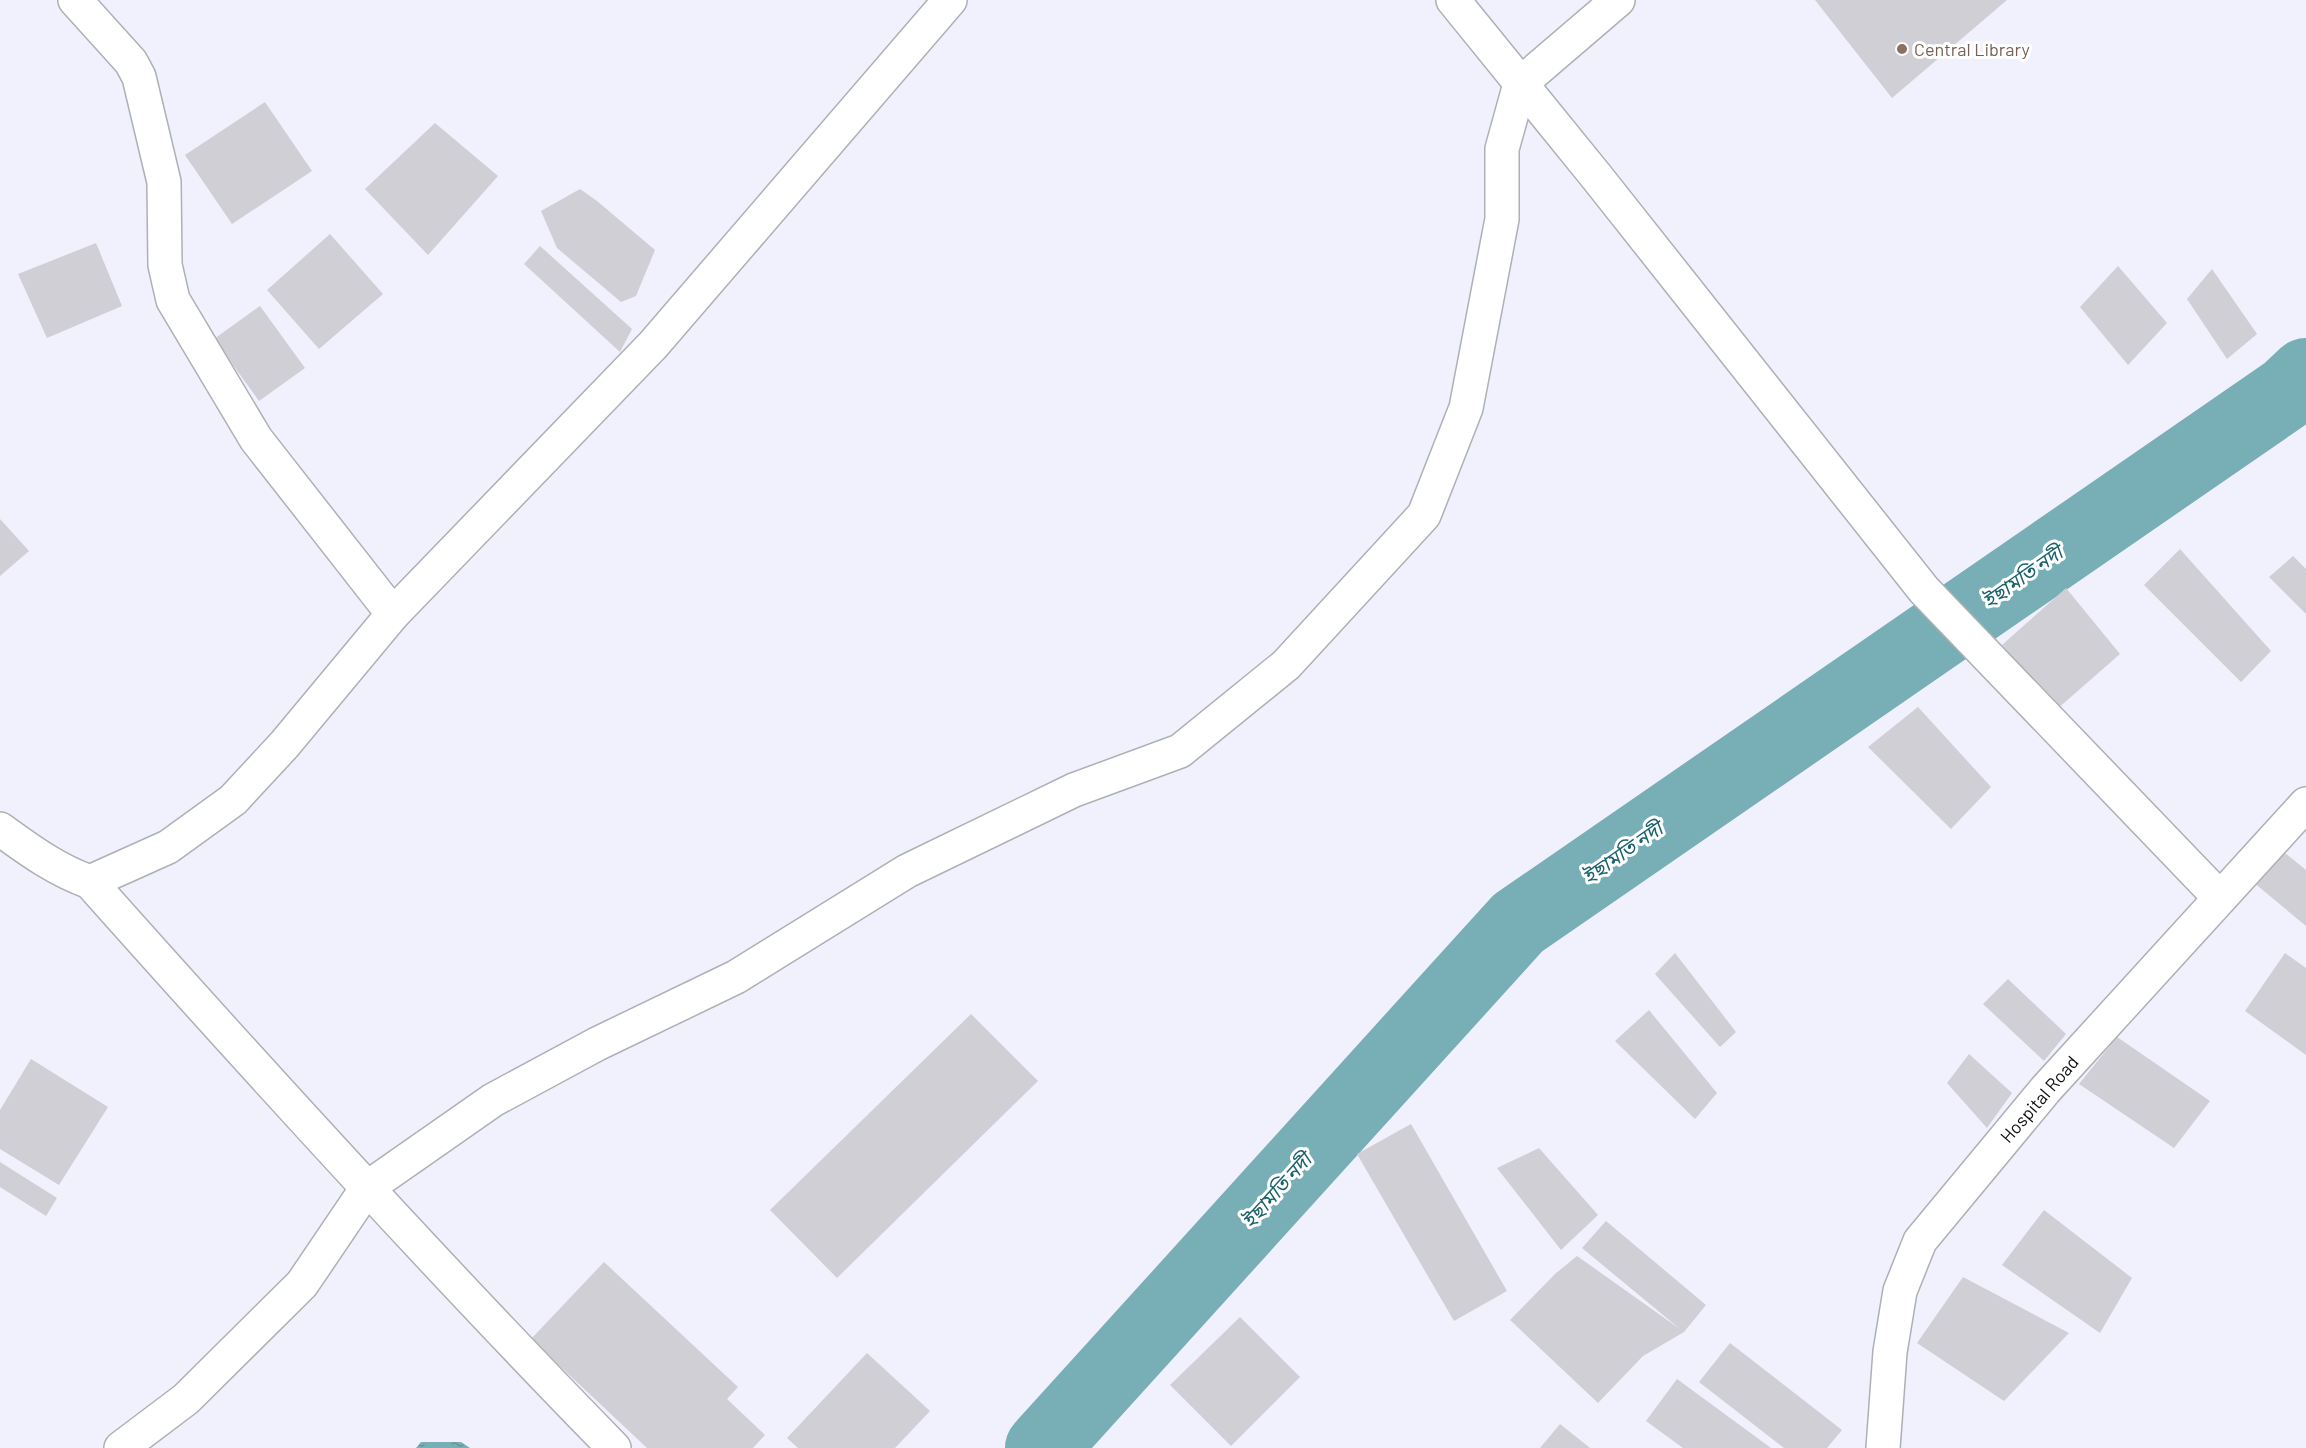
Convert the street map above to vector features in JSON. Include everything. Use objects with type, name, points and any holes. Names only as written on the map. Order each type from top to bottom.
[{"type":"street","points":[[75,0],[131,62],[139,77],[164,182],[165,265],[173,300],[256,439],[393,614]]},
{"type":"street","points":[[90,882],[168,847],[233,800],[284,745],[393,614],[653,345],[950,0]]},
{"type":"street","points":[[1453,0],[1596,176],[1924,590],[2220,897]]},
{"type":"street","points":[[121,1448],[186,1399],[302,1284],[367,1188],[493,1100],[597,1044],[736,977],[908,871],[1074,790],[1180,751],[1286,665],[1424,515],[1466,408],[1502,219],[1502,149],[1520,84],[1618,0]]},
{"type":"street","name":"Hospital Road","points":[[1883,1448],[1890,1352],[1900,1291],[1920,1241],[2046,1089],[2306,804]]},
{"type":"street","points":[[0,830],[51,865],[90,882],[483,1315],[614,1448]]},
{"type":"shaded area","points":[[0,0],[2306,0],[2306,1448],[0,1448]]},
{"type":"water","points":[[421,1442],[461,1442],[470,1448],[416,1448]]},
{"type":"building","name":"Central Library","points":[[1815,0],[2007,0],[1892,98]]},
{"type":"building","points":[[265,102],[312,171],[232,224],[185,155]]},
{"type":"building","points":[[435,123],[498,176],[428,255],[365,189]]},
{"type":"building","points":[[580,189],[655,250],[636,296],[621,302],[557,248],[541,211]]},
{"type":"building","points":[[330,234],[383,294],[319,349],[267,290]]},
{"type":"building","points":[[96,243],[122,306],[47,338],[18,274]]},
{"type":"building","points":[[540,246],[632,329],[620,352],[524,264]]},
{"type":"building","points":[[2118,266],[2167,323],[2128,365],[2080,307]]},
{"type":"building","points":[[2212,269],[2257,334],[2227,359],[2187,299]]},
{"type":"building","points":[[260,306],[305,368],[259,401],[214,339]]},
{"type":"building","points":[[0,519],[29,551],[0,576]]},
{"type":"building","points":[[2180,549],[2271,651],[2241,682],[2144,585]]},
{"type":"building","points":[[2293,556],[2306,569],[2306,614],[2269,577]]},
{"type":"building","points":[[2066,588],[2120,654],[2056,710],[2002,645]]},
{"type":"building","points":[[1918,707],[1991,787],[1951,829],[1868,747]]},
{"type":"building","points":[[2285,853],[2306,870],[2306,926],[2253,882]]},
{"type":"building","points":[[1675,953],[1736,1032],[1720,1047],[1655,974]]},
{"type":"building","points":[[2285,953],[2306,968],[2306,1055],[2245,1011]]},
{"type":"building","points":[[2008,979],[2066,1034],[2044,1061],[1983,1004]]},
{"type":"building","points":[[1649,1010],[1717,1093],[1695,1119],[1615,1041]]},
{"type":"building","points":[[971,1014],[1038,1081],[837,1278],[770,1210]]},
{"type":"building","points":[[2117,1037],[2210,1101],[2174,1148],[2079,1084]]},
{"type":"building","points":[[1969,1054],[2012,1093],[1987,1128],[1947,1083]]},
{"type":"building","points":[[31,1059],[108,1107],[59,1185],[0,1149],[0,1110]]},
{"type":"building","points":[[1411,1124],[1507,1291],[1454,1321],[1357,1154]]},
{"type":"building","points":[[1539,1148],[1598,1215],[1561,1250],[1497,1168]]},
{"type":"building","points":[[0,1162],[57,1198],[46,1216],[0,1187]]},
{"type":"building","points":[[2044,1210],[2132,1278],[2100,1333],[2002,1265]]},
{"type":"building","points":[[1606,1221],[1706,1305],[1684,1332],[1643,1356],[1598,1403],[1510,1320],[1555,1274],[1577,1256],[1680,1329],[1582,1248]]},
{"type":"building","points":[[604,1262],[738,1387],[727,1399],[765,1435],[753,1448],[647,1448],[531,1339]]},
{"type":"building","points":[[1963,1277],[2069,1333],[2004,1401],[1917,1343]]},
{"type":"building","points":[[1240,1317],[1300,1377],[1231,1446],[1170,1385]]},
{"type":"building","points":[[1730,1343],[1842,1430],[1827,1448],[1784,1448],[1699,1382]]},
{"type":"building","points":[[867,1353],[930,1411],[895,1448],[798,1448],[787,1438]]},
{"type":"building","points":[[1677,1379],[1771,1448],[1683,1448],[1646,1421]]},
{"type":"building","points":[[1560,1424],[1590,1448],[1540,1448]]},
{"type":"waterway","name":"ইছামতি নদী","points":[[1042,1448],[1518,923],[2288,392],[2306,375]]},
{"type":"place","name":"Central Library","points":[[1902,49]]}]
